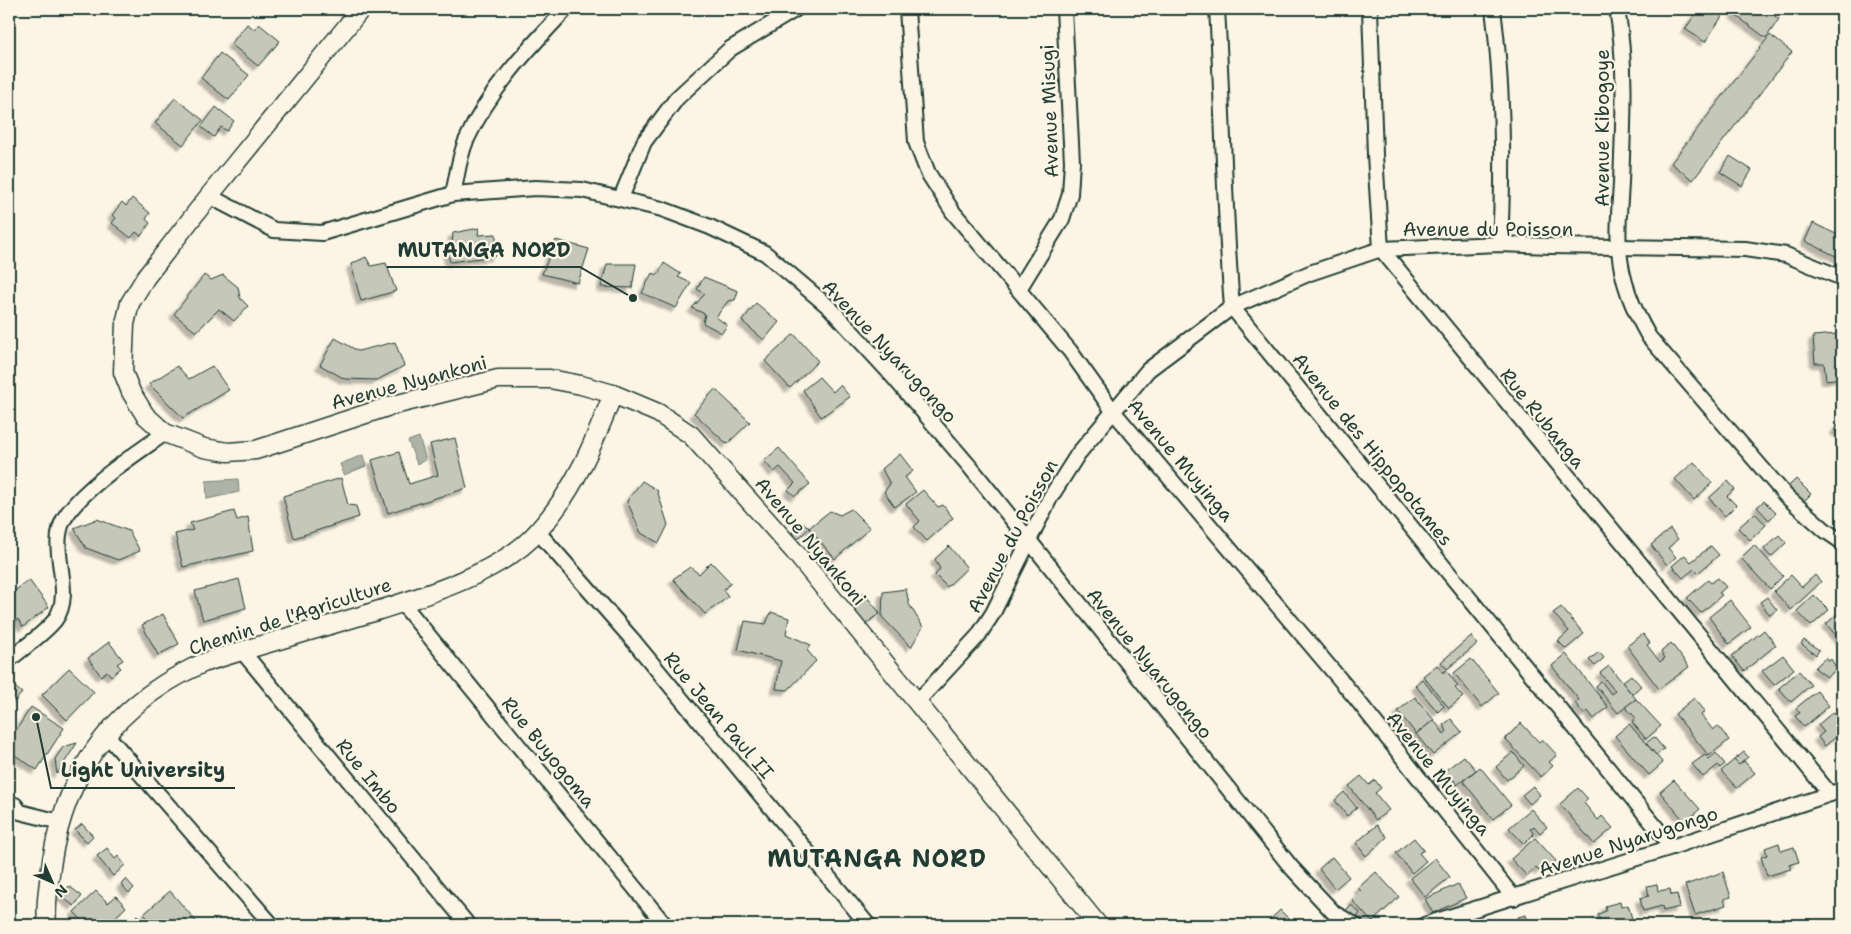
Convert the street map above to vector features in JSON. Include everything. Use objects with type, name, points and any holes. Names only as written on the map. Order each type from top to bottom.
[{"type":"street","name":"Avenue Nyankoni","points":[[361,9],[146,276],[130,303],[125,324],[123,372],[131,392],[145,415],[165,433],[204,448],[228,452],[256,450],[390,406],[498,379],[550,379],[613,394],[658,413],[691,436],[794,551],[1098,925]]},
{"type":"street","points":[[453,194],[465,142],[490,97],[531,46],[566,9]]},
{"type":"street","points":[[621,198],[644,142],[677,98],[730,49],[796,9]]},
{"type":"street","name":"Avenue Muyinga","points":[[907,9],[916,142],[928,173],[953,212],[1070,351],[1113,411],[1354,696],[1514,898]]},
{"type":"street","name":"Avenue Misugi","points":[[1019,289],[1062,220],[1070,194],[1072,162],[1064,9]]},
{"type":"street","points":[[1217,9],[1222,91],[1226,227],[1232,306]]},
{"type":"street","points":[[1370,9],[1375,155],[1381,249]]},
{"type":"street","points":[[1493,9],[1500,94],[1503,189],[1500,244]]},
{"type":"street","name":"Avenue Kibogoye","points":[[1617,9],[1622,61],[1622,148],[1618,247],[1625,282],[1633,308],[1649,337],[1786,496],[1826,531],[1842,542]]},
{"type":"street","name":"Avenue Nyarugongo","points":[[209,196],[274,230],[322,233],[453,194],[535,188],[582,190],[662,209],[710,227],[765,253],[830,308],[971,468],[1027,541],[1297,875],[1334,913],[1355,925]]},
{"type":"street","name":"Avenue du Poisson","points":[[917,702],[978,636],[993,613],[1027,541],[1050,498],[1078,454],[1148,370],[1232,306],[1310,273],[1381,249],[1500,244],[1745,249],[1786,255],[1842,278]]},
{"type":"street","name":"Rue Rubanga","points":[[1381,249],[1836,792]]},
{"type":"street","name":"Avenue des Hippopotames","points":[[1232,306],[1672,848]]},
{"type":"street","name":"Chemin de l'Agriculture","points":[[47,925],[48,887],[60,822],[72,788],[87,759],[106,734],[139,701],[173,677],[203,663],[402,603],[459,582],[488,568],[538,532],[562,500],[581,469],[613,394]]},
{"type":"street","points":[[9,660],[56,619],[62,592],[59,538],[64,519],[93,486],[165,433]]},
{"type":"street","name":"Rue Jean Paul II","points":[[538,532],[631,638],[868,925]]},
{"type":"street","name":"Rue Buyogoma","points":[[402,603],[665,925]]},
{"type":"street","name":"Rue Imbo","points":[[242,651],[468,925]]},
{"type":"street","points":[[106,734],[272,925]]},
{"type":"street","name":"Avenue Nyarugongo","points":[[1424,925],[1672,848],[1836,792]]},
{"type":"street","points":[[9,803],[15,805],[20,812],[60,822]]},
{"type":"shaded area","points":[[419,437],[426,460],[417,464],[408,441]]},
{"type":"shaded area","points":[[363,455],[366,466],[344,475],[340,464]]},
{"type":"shaded area","points":[[238,479],[239,492],[207,499],[206,481]]},
{"type":"building","points":[[1699,9],[1727,9],[1705,42],[1685,29]]},
{"type":"building","points":[[1739,9],[1765,9],[1779,19],[1766,38],[1734,14]]},
{"type":"building","points":[[247,24],[254,29],[259,24],[280,41],[258,66],[231,44]]},
{"type":"building","points":[[1770,35],[1792,52],[1693,180],[1671,163]]},
{"type":"building","points":[[220,53],[249,75],[229,100],[201,78]]},
{"type":"building","points":[[175,98],[203,120],[183,145],[155,123]]},
{"type":"building","points":[[216,107],[234,121],[227,131],[221,127],[214,137],[201,127]]},
{"type":"building","points":[[1730,156],[1752,170],[1742,186],[1720,172]]},
{"type":"building","points":[[132,198],[150,213],[146,219],[150,223],[141,236],[136,232],[131,238],[112,223],[116,218],[112,215],[122,202],[126,206]]},
{"type":"building","points":[[1813,223],[1842,237],[1842,259],[1805,241]]},
{"type":"building","points":[[479,228],[478,235],[496,234],[496,256],[450,262],[446,247],[452,244],[453,233]]},
{"type":"building","points":[[556,240],[589,249],[578,283],[542,274]]},
{"type":"building","points":[[366,257],[371,266],[386,263],[396,291],[361,301],[351,264]]},
{"type":"building","points":[[664,263],[681,274],[678,277],[691,283],[676,308],[642,293],[652,273],[658,275]]},
{"type":"building","points":[[607,264],[636,264],[632,288],[601,287]]},
{"type":"building","points":[[204,275],[211,280],[223,275],[238,287],[240,298],[248,306],[234,321],[219,309],[196,332],[174,314]]},
{"type":"building","points":[[704,277],[738,291],[735,300],[728,301],[716,317],[727,325],[722,333],[703,323],[705,314],[692,308],[705,294],[697,289]]},
{"type":"building","points":[[756,303],[779,322],[764,340],[742,321]]},
{"type":"building","points":[[794,334],[818,361],[790,388],[765,361]]},
{"type":"building","points":[[1837,334],[1837,341],[1842,340],[1842,378],[1826,380],[1824,363],[1815,363],[1813,336]]},
{"type":"building","points":[[335,338],[358,351],[395,342],[404,366],[377,380],[345,379],[320,365]]},
{"type":"building","points":[[177,366],[189,379],[212,366],[229,390],[183,418],[149,384]]},
{"type":"building","points":[[819,377],[833,392],[840,385],[850,397],[821,417],[803,390]]},
{"type":"building","points":[[715,389],[750,422],[727,444],[694,413]]},
{"type":"building","points":[[1842,421],[1842,434],[1834,430]]},
{"type":"building","points":[[455,438],[467,488],[388,513],[372,460],[399,452],[409,484],[438,475],[430,444]]},
{"type":"building","points":[[779,448],[810,484],[795,496],[788,490],[795,483],[780,467],[774,472],[764,461]]},
{"type":"building","points":[[900,454],[913,471],[905,477],[916,492],[895,507],[884,492],[890,484],[882,469]]},
{"type":"building","points":[[1694,462],[1712,483],[1694,500],[1675,479]]},
{"type":"building","points":[[341,478],[348,505],[356,506],[359,517],[294,538],[283,496]]},
{"type":"building","points":[[1796,479],[1811,494],[1802,503],[1787,488]]},
{"type":"building","points":[[642,481],[657,490],[668,525],[659,543],[641,533],[627,501]]},
{"type":"building","points":[[1728,481],[1735,489],[1727,496],[1736,505],[1725,516],[1709,498]]},
{"type":"building","points":[[923,490],[938,507],[943,505],[953,518],[927,541],[914,527],[920,521],[906,504]]},
{"type":"building","points":[[1764,501],[1776,513],[1769,520],[1757,507]]},
{"type":"building","points":[[851,509],[870,528],[835,559],[809,528],[830,511],[840,515]]},
{"type":"building","points":[[234,511],[237,520],[248,517],[253,551],[183,567],[175,534],[193,530],[190,523]]},
{"type":"building","points":[[1755,513],[1766,525],[1750,540],[1738,528]]},
{"type":"building","points":[[97,519],[129,531],[140,551],[118,560],[86,548],[74,528]]},
{"type":"building","points":[[804,523],[809,528],[798,539],[792,532]]},
{"type":"building","points":[[1670,529],[1678,539],[1668,548],[1676,557],[1667,565],[1651,545]]},
{"type":"building","points":[[1779,535],[1786,543],[1771,557],[1764,549]]},
{"type":"building","points":[[1754,545],[1783,576],[1770,589],[1741,558]]},
{"type":"building","points":[[949,546],[967,568],[947,587],[935,575],[940,569],[935,559]]},
{"type":"building","points":[[1711,546],[1719,555],[1698,573],[1694,569],[1683,578],[1672,566],[1685,555],[1691,562]]},
{"type":"building","points":[[711,562],[731,583],[723,590],[728,597],[705,614],[673,579],[690,567],[699,574]]},
{"type":"building","points":[[1791,575],[1802,587],[1815,575],[1821,582],[1791,610],[1774,591]]},
{"type":"building","points":[[1718,578],[1726,587],[1719,593],[1722,595],[1701,613],[1687,598],[1708,580],[1711,583]]},
{"type":"building","points":[[239,579],[246,608],[203,620],[195,591]]},
{"type":"building","points":[[29,580],[49,607],[23,627],[18,619],[9,626],[9,595]]},
{"type":"building","points":[[906,589],[909,604],[923,627],[911,647],[882,617],[883,592]]},
{"type":"building","points":[[863,592],[880,613],[862,627],[846,609]]},
{"type":"building","points":[[1814,595],[1829,610],[1811,626],[1797,611]]},
{"type":"building","points":[[1767,597],[1777,610],[1770,615],[1760,602]]},
{"type":"building","points":[[1730,600],[1751,627],[1729,644],[1709,617]]},
{"type":"building","points":[[1561,607],[1584,634],[1566,649],[1558,641],[1569,631],[1553,613]]},
{"type":"building","points":[[1842,610],[1842,642],[1826,624]]},
{"type":"building","points":[[771,612],[789,618],[786,634],[811,645],[807,650],[816,661],[788,690],[776,689],[781,661],[738,650],[745,621],[766,624]]},
{"type":"building","points":[[163,614],[179,644],[158,655],[142,625]]},
{"type":"building","points":[[1764,630],[1776,645],[1744,671],[1732,656]]},
{"type":"building","points":[[1643,634],[1650,643],[1647,645],[1660,662],[1665,658],[1661,652],[1671,643],[1689,667],[1659,689],[1627,646]]},
{"type":"building","points":[[1471,636],[1477,644],[1447,669],[1441,662]]},
{"type":"building","points":[[1804,640],[1819,650],[1816,655],[1801,644]]},
{"type":"building","points":[[109,642],[123,660],[117,664],[121,668],[111,676],[107,671],[101,676],[88,658]]},
{"type":"building","points":[[1599,652],[1604,658],[1595,666],[1589,660]]},
{"type":"building","points":[[1566,654],[1608,707],[1594,719],[1588,711],[1584,714],[1575,703],[1579,700],[1552,666]]},
{"type":"building","points":[[1783,655],[1794,669],[1774,685],[1762,671]]},
{"type":"building","points":[[1826,657],[1829,661],[1831,659],[1837,669],[1827,677],[1815,668]]},
{"type":"building","points":[[1471,659],[1499,693],[1482,707],[1454,673]]},
{"type":"building","points":[[1437,665],[1443,673],[1446,670],[1458,686],[1455,688],[1463,697],[1449,708],[1423,676]]},
{"type":"building","points":[[1609,666],[1636,699],[1618,713],[1596,686],[1601,681],[1611,694],[1615,691],[1600,673]]},
{"type":"building","points":[[69,668],[94,692],[67,720],[42,695]]},
{"type":"building","points":[[1799,671],[1811,685],[1791,702],[1779,688]]},
{"type":"building","points":[[1631,675],[1641,686],[1632,694],[1622,682]]},
{"type":"building","points":[[1422,679],[1444,706],[1438,712],[1415,685]]},
{"type":"building","points":[[9,682],[22,693],[15,701],[9,696]]},
{"type":"building","points":[[1817,691],[1829,706],[1804,727],[1795,716],[1800,713],[1796,708]]},
{"type":"building","points":[[1415,697],[1434,720],[1416,734],[1398,711]]},
{"type":"building","points":[[1694,698],[1705,711],[1701,715],[1713,730],[1718,726],[1729,740],[1709,756],[1675,714]]},
{"type":"building","points":[[1636,699],[1661,726],[1646,739],[1632,722],[1636,718],[1625,707]]},
{"type":"building","points":[[31,707],[64,728],[37,770],[9,751],[9,741]]},
{"type":"building","points":[[1833,712],[1842,723],[1842,732],[1825,746],[1818,737],[1824,732],[1818,725]]},
{"type":"building","points":[[1451,719],[1462,732],[1433,755],[1416,734],[1434,720],[1444,734],[1447,731],[1443,725]]},
{"type":"building","points":[[1521,723],[1539,742],[1542,739],[1557,755],[1549,762],[1553,766],[1541,777],[1505,739]]},
{"type":"building","points":[[1629,724],[1663,763],[1649,775],[1615,736]]},
{"type":"building","points":[[1654,737],[1664,749],[1656,755],[1646,743]]},
{"type":"building","points":[[77,743],[57,774],[55,759],[63,747]]},
{"type":"building","points":[[1513,752],[1524,766],[1507,780],[1496,767]]},
{"type":"building","points":[[1744,752],[1748,757],[1739,765],[1734,760]]},
{"type":"building","points":[[1716,753],[1725,764],[1720,768],[1718,765],[1703,777],[1692,764],[1705,755],[1709,759]]},
{"type":"building","points":[[1464,756],[1476,770],[1457,785],[1453,779],[1440,789],[1433,780]]},
{"type":"building","points":[[1734,760],[1739,765],[1744,761],[1755,773],[1737,788],[1721,771]]},
{"type":"building","points":[[1480,767],[1511,805],[1493,819],[1463,781]]},
{"type":"building","points":[[1361,776],[1369,785],[1375,780],[1381,788],[1375,793],[1389,810],[1376,820],[1349,786]]},
{"type":"building","points":[[1674,780],[1700,809],[1685,822],[1660,792]]},
{"type":"building","points":[[1533,786],[1540,795],[1530,804],[1522,795]]},
{"type":"building","points":[[1578,788],[1588,799],[1584,803],[1598,820],[1602,816],[1613,828],[1594,844],[1560,804]]},
{"type":"building","points":[[1344,792],[1357,808],[1347,816],[1335,800]]},
{"type":"building","points":[[1531,809],[1547,827],[1540,833],[1534,826],[1530,829],[1534,834],[1524,844],[1509,828]]},
{"type":"building","points":[[82,824],[93,836],[87,842],[75,830]]},
{"type":"building","points":[[1377,825],[1387,837],[1366,856],[1356,843]]},
{"type":"building","points":[[1414,838],[1424,850],[1419,853],[1426,861],[1412,873],[1396,853]]},
{"type":"building","points":[[1535,838],[1556,861],[1549,867],[1547,864],[1539,871],[1536,868],[1527,876],[1511,859]]},
{"type":"building","points":[[1779,843],[1781,851],[1794,847],[1799,862],[1789,865],[1791,869],[1767,876],[1761,857],[1767,855],[1765,848]]},
{"type":"building","points":[[107,848],[115,859],[118,856],[125,865],[113,876],[97,856]]},
{"type":"building","points":[[1332,857],[1349,877],[1335,889],[1319,869]]},
{"type":"building","points":[[1435,858],[1450,877],[1425,897],[1410,878]]},
{"type":"building","points":[[1376,872],[1399,897],[1372,922],[1352,900],[1361,891],[1358,888]]},
{"type":"building","points":[[1723,872],[1731,897],[1724,899],[1726,905],[1695,915],[1685,885]]},
{"type":"building","points":[[126,879],[134,888],[129,893],[121,884]]},
{"type":"building","points":[[1458,884],[1466,898],[1433,913],[1425,899]]},
{"type":"building","points":[[1657,884],[1658,891],[1670,889],[1671,895],[1677,894],[1680,907],[1663,911],[1662,906],[1643,911],[1640,898],[1649,896],[1647,886]]},
{"type":"building","points":[[69,886],[82,896],[74,906],[61,896]]},
{"type":"building","points":[[96,891],[108,903],[116,896],[126,907],[107,925],[94,925],[91,922],[87,925],[74,912]]},
{"type":"building","points":[[170,891],[196,921],[190,925],[154,925],[144,914]]},
{"type":"building","points":[[1620,902],[1621,907],[1628,905],[1634,925],[1601,925],[1598,914],[1606,911],[1605,906]]},
{"type":"building","points":[[1351,905],[1360,913],[1352,923],[1342,914]]},
{"type":"building","points":[[1280,910],[1289,919],[1285,925],[1265,925]]},
{"type":"building","points":[[138,915],[147,925],[127,925]]},
{"type":"building","points":[[1526,915],[1529,925],[1520,925],[1518,917]]},
{"type":"building","points":[[1556,920],[1558,925],[1540,925]]},
{"type":"place","name":"MUTANGA NORD","points":[[633,298]]},
{"type":"place","name":"Light University","points":[[36,717]]},
{"type":"district","name":"MUTANGA NORD","points":[[877,859]]}]
